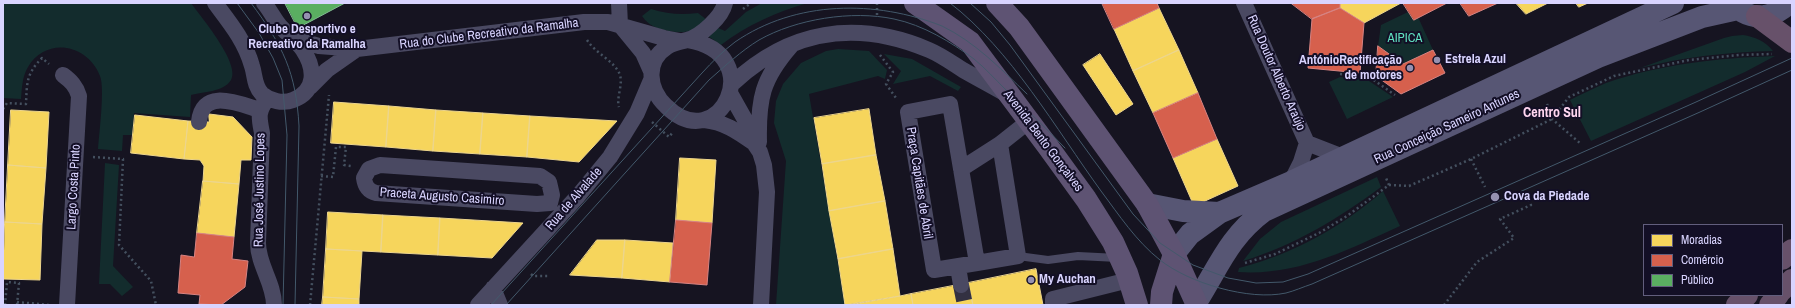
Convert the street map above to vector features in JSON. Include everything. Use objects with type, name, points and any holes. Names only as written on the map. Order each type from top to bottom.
[{"type":"highway","points":[[1742,10],[1789,40]]},
{"type":"highway","points":[[1783,258],[1792,250]]},
{"type":"highway","points":[[1783,289],[1792,280]]},
{"type":"highway","points":[[1737,305],[1746,296]]},
{"type":"highway","points":[[1770,305],[1777,296]]},
{"type":"main road","name":"Avenida Bento Gonçalves","points":[[915,3],[970,42],[1029,121],[1105,227],[1121,258],[1137,305]]},
{"type":"main road","points":[[997,3],[1019,27],[1147,204],[1174,254],[1197,303]]},
{"type":"main road","name":"Rua Conceição Sameiro Antunes","points":[[1219,213],[1292,182],[1673,3]]},
{"type":"main road","name":"Rua Conceição Sameiro Antunes","points":[[1197,303],[1234,238],[1252,220],[1264,211],[1598,57],[1702,17],[1742,10],[1776,13],[1789,3]]},
{"type":"main road","points":[[1147,204],[1183,211],[1219,213]]},
{"type":"main road","points":[[1161,305],[1162,292],[1174,254],[1190,234],[1219,213]]},
{"type":"street","points":[[215,3],[241,39],[248,52],[257,87],[264,104]]},
{"type":"street","points":[[264,3],[281,26],[304,51],[309,62],[312,77],[310,87]]},
{"type":"street","points":[[619,3],[620,25],[643,53],[656,94],[668,109],[686,118],[715,121],[725,124],[757,147]]},
{"type":"street","points":[[651,75],[655,59],[660,52],[668,46],[704,31],[718,18],[724,8],[725,3]]},
{"type":"street","name":"Rua Doutor Alberto Araújo","points":[[1244,3],[1307,143],[1301,162],[1292,182]]},
{"type":"street","name":"Rua do Clube Recreativo da Ramalha","points":[[294,39],[319,46],[358,49],[584,22],[608,22],[664,38],[684,40]]},
{"type":"street","points":[[704,120],[722,109],[731,88],[749,68],[770,54],[795,42],[819,35],[845,33],[876,35],[900,40],[929,50],[1012,98]]},
{"type":"street","points":[[684,40],[700,42],[720,54],[730,74],[731,88],[764,165],[767,192],[761,305]]},
{"type":"street","points":[[757,147],[759,107],[764,87],[779,60],[795,42]]},
{"type":"street","points":[[199,122],[202,108],[208,103],[214,101],[264,104],[291,101],[303,94],[327,70],[358,49]]},
{"type":"street","name":"Largo Costa Pinto","points":[[63,75],[77,89],[79,96],[67,305]]},
{"type":"street","name":"Rua de Alvalade","points":[[478,305],[578,196],[610,157],[637,113],[651,75]]},
{"type":"street","name":"Rua José Justino Lopes","points":[[264,104],[258,250],[273,289],[274,305]]},
{"type":"street","name":"Praça Capitães de Abril","points":[[977,263],[950,104],[908,112],[934,270],[958,267],[1018,256]]},
{"type":"street","points":[[961,169],[1000,144],[1029,121]]},
{"type":"street","name":"Rua Doutor Alberto Araújo","points":[[1307,143],[1343,157]]},
{"type":"street","points":[[1000,144],[1018,256]]},
{"type":"street","name":"Praceta Augusto Casimiro","points":[[380,164],[535,175],[545,178],[549,182],[552,194],[550,203],[537,204],[376,193],[367,188],[364,178],[368,169],[380,164]]},
{"type":"street","points":[[958,267],[961,285]]},
{"type":"street","points":[[1054,305],[1053,299],[1129,280]]},
{"type":"street","points":[[494,288],[500,305]]},
{"type":"lane","points":[[1018,256],[1048,260],[1078,256],[1121,258]]},
{"type":"path","points":[[876,35],[875,49],[893,72],[886,84],[908,112]]},
{"type":"path","points":[[1241,264],[1275,254],[1319,233],[1346,216],[1389,185],[1409,186],[1552,119],[1569,97],[1614,76],[1690,60],[1739,55],[1775,54],[1780,51],[1789,40]]},
{"type":"path","points":[[3,109],[7,103],[26,104],[29,74],[42,58]]},
{"type":"path","points":[[310,305],[328,101],[333,80],[327,70]]},
{"type":"path","points":[[1340,74],[1368,76],[1395,96]]},
{"type":"path","points":[[1539,84],[1552,119],[1581,144]]},
{"type":"path","points":[[321,176],[333,177],[336,146],[346,147],[344,165],[354,166]]},
{"type":"path","points":[[76,156],[124,159],[119,245],[151,281],[156,305]]},
{"type":"path","points":[[1471,158],[1485,187]]},
{"type":"path","points":[[1376,159],[1389,185]]},
{"type":"path","points":[[1444,305],[1477,262],[1514,238],[1500,219],[1531,205],[1528,198]]},
{"type":"path","points":[[5,305],[4,301],[7,282],[18,283],[17,304],[56,305]]},
{"type":"green space","points":[[3,3],[191,3],[211,29],[225,52],[233,73],[231,80],[228,84],[218,89],[191,95],[190,117],[134,113],[132,135],[123,135],[122,151],[98,149],[102,100],[100,76],[94,65],[77,51],[66,48],[56,48],[45,51],[36,57],[26,71],[21,99],[3,98]]},
{"type":"green space","points":[[762,3],[808,3],[762,20],[741,31],[721,45],[708,36],[718,28],[725,31],[746,12]]},
{"type":"green space","points":[[651,9],[674,14],[698,13],[707,20],[695,30],[673,32],[658,28],[646,21],[642,16]]},
{"type":"green space","name":"AIPICA","points":[[1408,12],[1414,19],[1418,17],[1433,50],[1403,64],[1378,46],[1381,25]]},
{"type":"green space","points":[[1743,35],[1760,40],[1773,51],[1706,56],[1640,68],[1724,38]]},
{"type":"green space","points":[[838,49],[869,51],[887,70],[885,79],[878,76],[809,94],[845,305],[776,305],[786,161],[774,123],[776,101],[783,84],[801,63],[826,51]]},
{"type":"green space","points":[[884,54],[912,59],[961,87],[958,91],[930,76],[893,84],[901,71]]},
{"type":"green space","points":[[1775,56],[1745,72],[1591,141],[1570,100],[1606,83],[1648,71],[1711,60]]},
{"type":"green space","points":[[1340,77],[1366,79],[1393,97],[1347,119],[1329,82]]},
{"type":"green space","points":[[105,163],[119,165],[113,266],[133,287],[122,296],[110,284],[99,284]]},
{"type":"green space","points":[[1377,177],[1381,187],[1349,210],[1298,239],[1262,255],[1243,261],[1260,239],[1281,222]]},
{"type":"green space","points":[[1383,191],[1400,226],[1322,260],[1302,266],[1260,272],[1238,272],[1239,268],[1279,255],[1316,238],[1351,216]]},
{"type":"building: Moradias","points":[[1340,3],[1401,3],[1364,23],[1340,8]]},
{"type":"building: Moradias","points":[[1516,3],[1548,3],[1526,14]]},
{"type":"building: Moradias","points":[[1576,3],[1588,3],[1579,7]]},
{"type":"building: Moradias","points":[[1159,8],[1179,50],[1133,71],[1114,29]]},
{"type":"building: Moradias","points":[[1179,50],[1198,93],[1153,113],[1133,71]]},
{"type":"building: Moradias","points":[[1100,54],[1133,104],[1116,115],[1083,65]]},
{"type":"building: Moradias","points":[[334,102],[389,106],[386,147],[331,143]]},
{"type":"building: Moradias","points":[[389,106],[436,110],[433,151],[386,147]]},
{"type":"building: Moradias","points":[[869,109],[876,155],[822,164],[814,118]]},
{"type":"building: Moradias","points":[[11,110],[49,112],[46,168],[8,165]]},
{"type":"building: Moradias","points":[[436,110],[483,113],[480,154],[433,151]]},
{"type":"building: Moradias","points":[[483,113],[530,116],[527,157],[480,154]]},
{"type":"building: Moradias","points":[[209,114],[233,117],[252,137],[251,160],[241,160],[239,184],[203,181],[204,166],[200,160],[184,159],[188,121],[209,122]]},
{"type":"building: Moradias","points":[[135,115],[188,121],[184,159],[131,153]]},
{"type":"building: Moradias","points":[[530,116],[617,121],[579,162],[527,157]]},
{"type":"building: Moradias","points":[[1217,139],[1238,186],[1194,206],[1173,158]]},
{"type":"building: Moradias","points":[[876,155],[885,201],[829,211],[822,164]]},
{"type":"building: Moradias","points":[[680,158],[716,160],[712,223],[676,220]]},
{"type":"building: Moradias","points":[[8,165],[46,168],[42,224],[5,222]]},
{"type":"building: Moradias","points":[[203,181],[239,184],[234,237],[197,233]]},
{"type":"building: Moradias","points":[[885,201],[893,249],[838,259],[829,211]]},
{"type":"building: Moradias","points":[[328,212],[383,215],[381,252],[326,249]]},
{"type":"building: Moradias","points":[[383,215],[440,218],[438,255],[381,252]]},
{"type":"building: Moradias","points":[[440,218],[523,223],[492,258],[438,255]]},
{"type":"building: Moradias","points":[[5,222],[42,224],[40,280],[3,279]]},
{"type":"building: Moradias","points":[[597,240],[625,240],[622,278],[570,275]]},
{"type":"building: Moradias","points":[[625,240],[673,243],[670,282],[622,278]]},
{"type":"building: Moradias","points":[[326,249],[362,251],[359,299],[323,297]]},
{"type":"building: Moradias","points":[[893,249],[900,296],[845,305],[838,259]]},
{"type":"building: Moradias","points":[[1036,269],[1043,305],[973,305],[968,283]]},
{"type":"building: Moradias","points":[[968,283],[973,305],[913,305],[911,294]]},
{"type":"building: Moradias","points":[[911,294],[913,305],[849,305],[900,296]]},
{"type":"building: Moradias","points":[[323,297],[359,299],[359,305],[322,305]]},
{"type":"building: Comércio","points":[[1102,3],[1157,3],[1159,8],[1114,29]]},
{"type":"building: Comércio","points":[[1291,3],[1340,3],[1340,8],[1312,19]]},
{"type":"building: Comércio","points":[[1403,3],[1447,3],[1414,20]]},
{"type":"building: Comércio","points":[[1460,3],[1498,3],[1469,16]]},
{"type":"building: Comércio","points":[[1340,8],[1364,23],[1360,73],[1308,68],[1312,19]]},
{"type":"building: Comércio","name":"AntónioRectificação de motores","points":[[1378,46],[1403,64],[1433,50],[1445,73],[1401,94],[1376,76]]},
{"type":"building: Comércio","points":[[1198,93],[1217,139],[1173,158],[1153,113]]},
{"type":"building: Comércio","points":[[676,220],[712,223],[707,285],[670,282]]},
{"type":"building: Comércio","points":[[197,233],[234,237],[232,259],[248,261],[245,287],[221,305],[199,304],[200,295],[178,293],[181,255],[194,257]]},
{"type":"building: Público","name":"Clube Desportivo e Recreativo da Ramalha","points":[[285,3],[345,3],[298,28]]},
{"type":"tunnel","points":[[961,285],[965,305]]},
{"type":"tram line","points":[[237,3],[259,33],[273,58],[282,80],[287,135],[283,305]]},
{"type":"tram line","points":[[251,3],[272,33],[286,60],[295,90],[299,126],[295,305]]},
{"type":"tram line","points":[[950,3],[993,43],[1013,67],[1032,91],[1121,218],[1151,253],[1172,268],[1203,283],[1238,292],[1255,294],[1271,295],[1286,293],[1312,284],[1792,70]]},
{"type":"tram line","points":[[970,3],[991,22],[1010,45],[1133,214],[1160,243],[1193,265],[1228,278],[1256,283],[1283,282],[1308,274],[1792,58]]},
{"type":"tram line","points":[[491,305],[702,73],[726,49],[759,28],[784,18],[837,8],[890,12],[917,18],[942,26],[966,40],[977,48],[1027,94]]},
{"type":"tram line","points":[[506,305],[709,80],[752,44],[774,33],[807,22],[843,16],[878,16],[916,25],[956,46],[978,62],[1065,148]]},
{"type":"place","name":"Clube Desportivo e Recreativo da Ramalha","points":[[307,16]]},
{"type":"place","name":"Estrela Azul","points":[[1437,60]]},
{"type":"place","name":"AntónioRectificação de motores","points":[[1410,68]]},
{"type":"place","name":"Cova da Piedade","points":[[1495,197]]},
{"type":"place","name":"My Auchan","points":[[1031,280]]},
{"type":"district","name":"Centro Sul","points":[[1552,113]]}]
